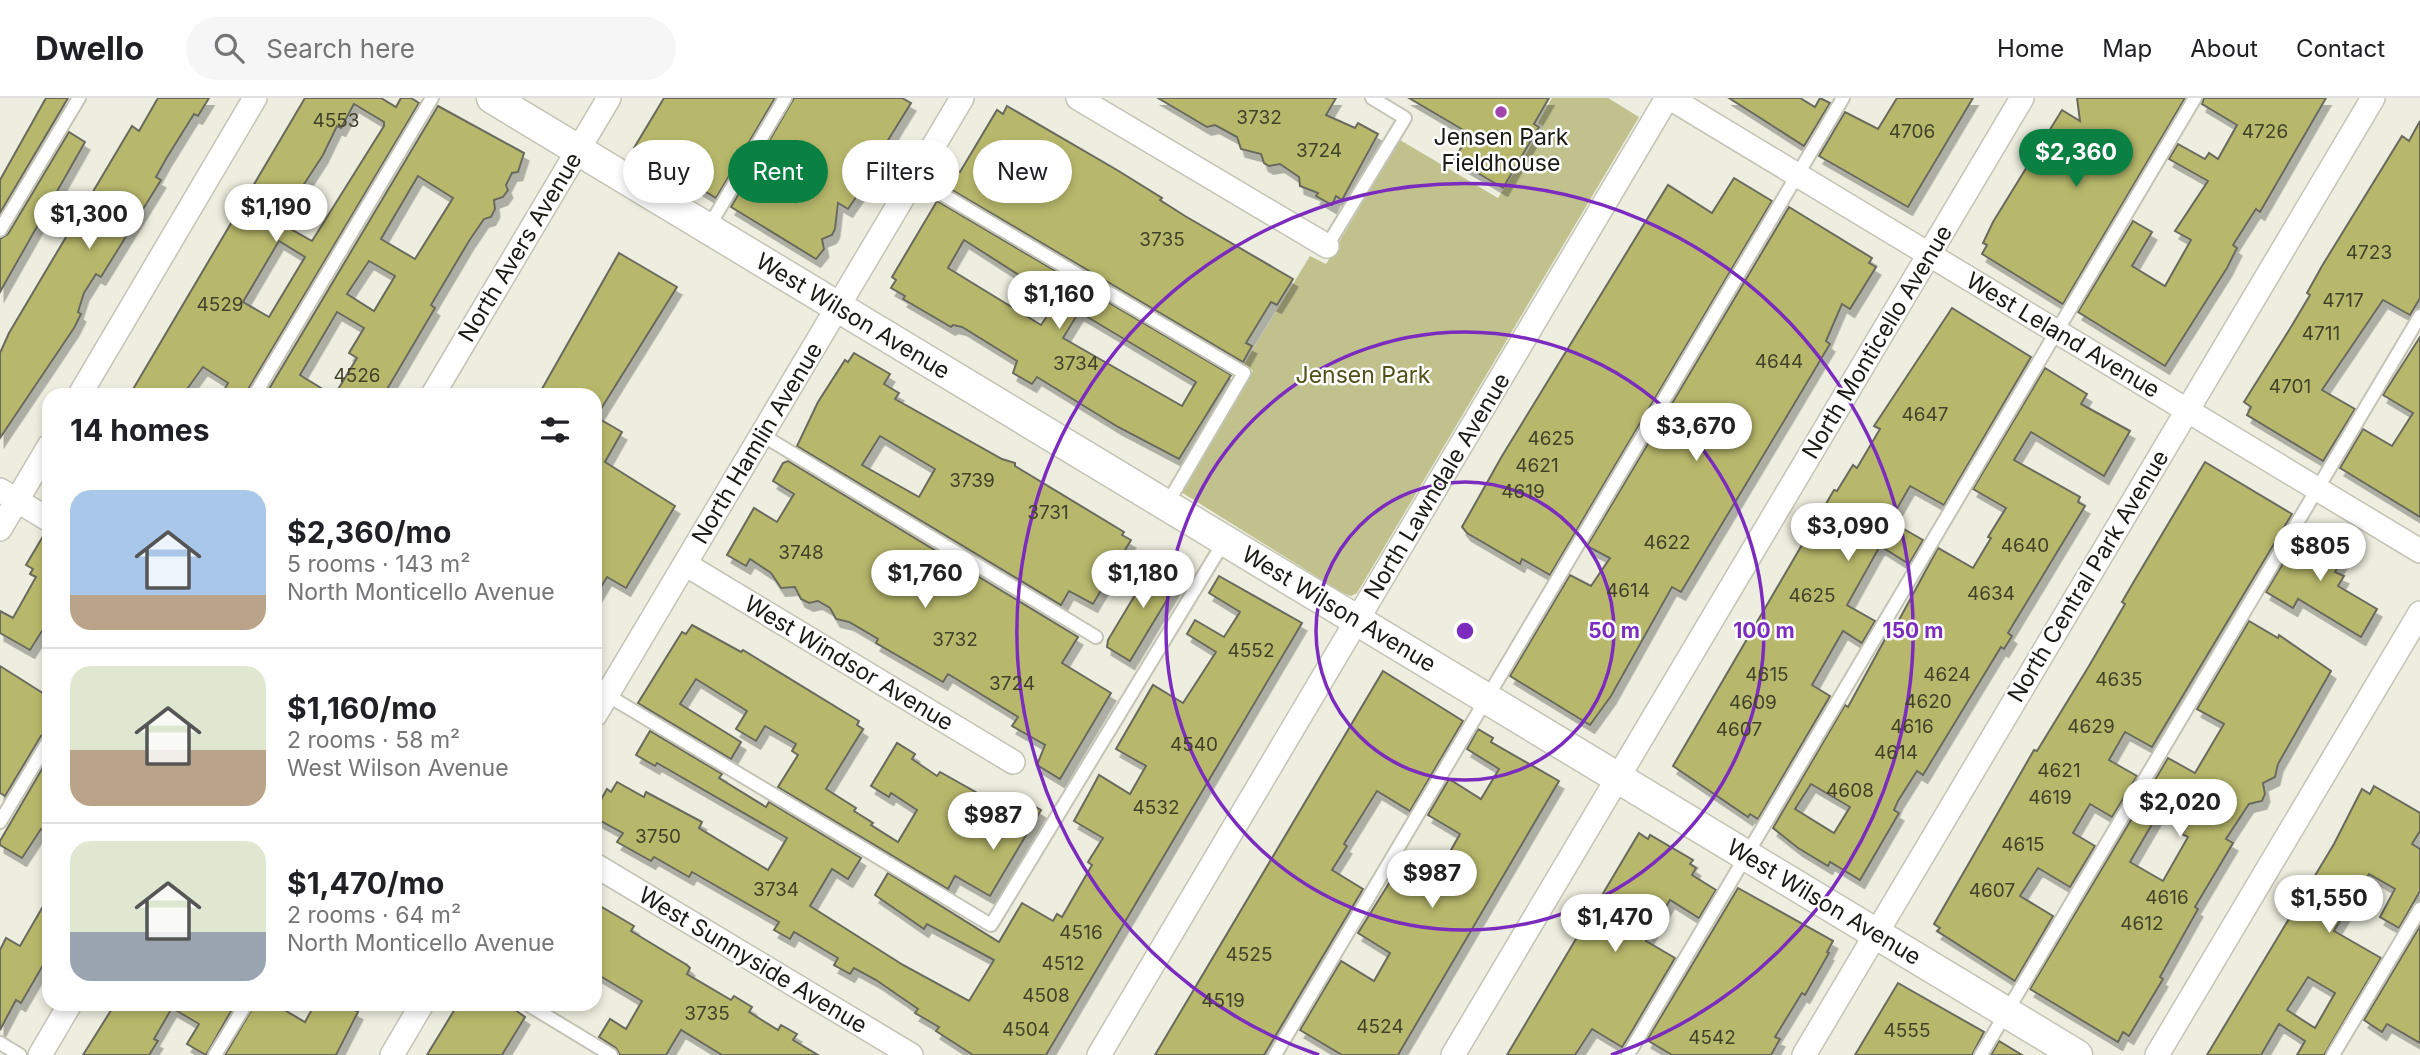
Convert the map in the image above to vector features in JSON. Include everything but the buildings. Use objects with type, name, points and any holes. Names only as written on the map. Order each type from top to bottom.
[{"type":"street","points":[[84,388],[256,98]]},
{"type":"street","name":"West Wilson Avenue","points":[[492,98],[2077,1055]]},
{"type":"street","name":"North Avers Avenue","points":[[437,388],[609,98]]},
{"type":"street","name":"North Hamlin Avenue","points":[[937,140],[962,98]]},
{"type":"street","points":[[1078,98],[1327,246]]},
{"type":"street","name":"West Leland Avenue","points":[[1669,98],[2420,551]]},
{"type":"street","name":"North Lawndale Avenue","points":[[1099,1055],[1669,98]]},
{"type":"street","name":"North Monticello Avenue","points":[[1453,1055],[2022,98]]},
{"type":"street","name":"North Central Park Avenue","points":[[1804,1055],[2373,98]]},
{"type":"street","name":"North Hamlin Avenue","points":[[602,703],[900,203]]},
{"type":"street","points":[[0,529],[9,495],[42,455]]},
{"type":"street","points":[[9,495],[42,516]]},
{"type":"street","name":"West Windsor Avenue","points":[[685,564],[1013,762]]},
{"type":"street","points":[[2157,1055],[2420,613]]},
{"type":"street","name":"West Sunnyside Avenue","points":[[602,869],[911,1055]]},
{"type":"street","points":[[40,1055],[66,1011]]},
{"type":"street","points":[[392,1055],[418,1011]]},
{"type":"lane","points":[[0,230],[79,98]]},
{"type":"lane","points":[[259,388],[432,98]]},
{"type":"lane","points":[[708,228],[785,98]]},
{"type":"lane","points":[[1327,246],[1405,118],[1372,98]]},
{"type":"lane","points":[[1275,1055],[1843,98]]},
{"type":"lane","points":[[1628,1055],[2195,98]]},
{"type":"lane","points":[[957,203],[1244,373],[1167,505]]},
{"type":"lane","points":[[1981,1055],[2420,316]]},
{"type":"lane","points":[[762,435],[1096,637]]},
{"type":"lane","points":[[602,706],[991,925],[1225,540]]},
{"type":"lane","points":[[0,822],[42,752]]},
{"type":"lane","points":[[2333,1055],[2420,909]]},
{"type":"lane","points":[[215,1055],[242,1011]]},
{"type":"lane","points":[[539,1011],[611,1055]]},
{"type":"lane","points":[[0,1043],[20,1055]]},
{"type":"green space","name":"Jensen Park","points":[[1552,98],[1608,98],[1639,117],[1357,593],[1351,596],[1343,593],[1181,492],[1253,371],[1244,364],[1310,256],[1326,264],[1400,140],[1498,198],[1543,126],[1538,123]]},
{"type":"place","name":"Jensen Park Fieldhouse","points":[[1501,112]]}]
